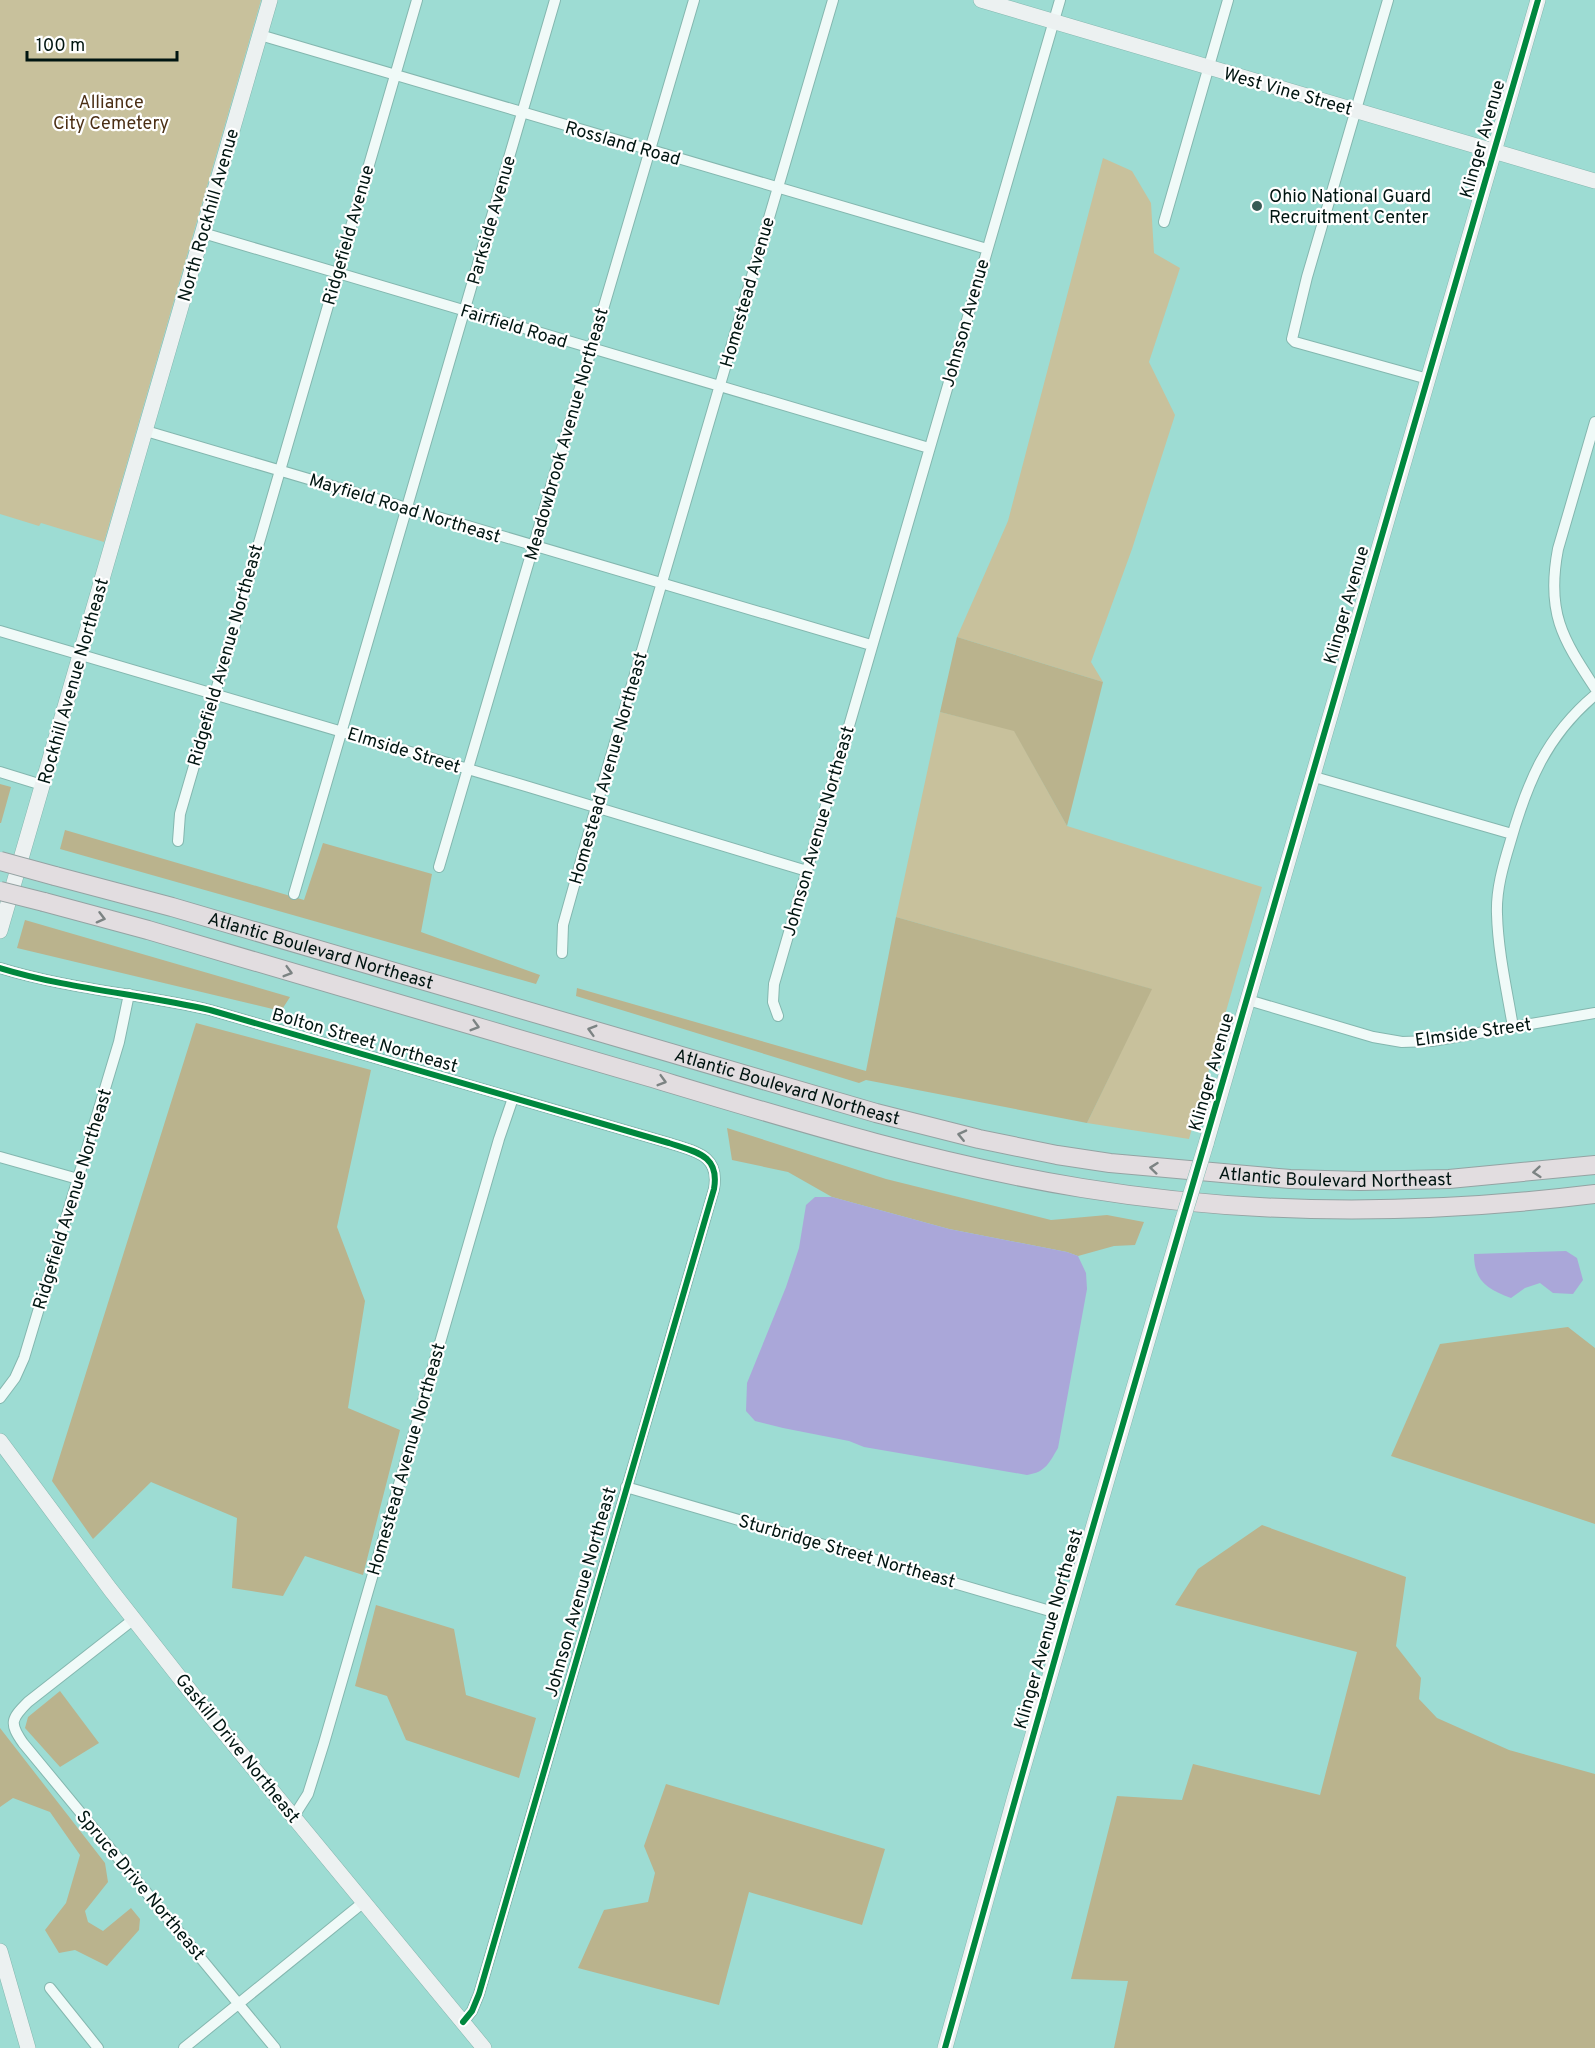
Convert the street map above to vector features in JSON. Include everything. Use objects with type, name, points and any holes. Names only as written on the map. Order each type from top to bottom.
[{"type":"highway","name":"Atlantic Boulevard Northeast","points":[[0,861],[182,910],[876,1113],[1037,1151],[1110,1163],[1290,1179],[1360,1181],[1449,1179],[1595,1165]]},
{"type":"highway","name":"Atlantic Boulevard Northeast","points":[[0,891],[148,930],[884,1146],[1021,1178],[1086,1189],[1196,1202],[1249,1207],[1342,1210],[1498,1205],[1595,1194]]},
{"type":"street","name":"North Rockhill Avenue","points":[[146,431],[270,0]]},
{"type":"street","name":"Ridgefield Avenue","points":[[279,470],[417,0]]},
{"type":"street","name":"Parkside Avenue","points":[[294,894],[555,0]]},
{"type":"street","name":"Meadowbrook Avenue Northeast","points":[[439,867],[694,0]]},
{"type":"street","name":"Homestead Avenue","points":[[663,585],[833,0]]},
{"type":"street","name":"West Vine Street","points":[[981,0],[1595,181]]},
{"type":"street","name":"Johnson Avenue","points":[[871,645],[1060,0]]},
{"type":"street","points":[[1164,222],[1228,0]]},
{"type":"street","points":[[1388,0],[1292,332],[1293,341],[1428,379]]},
{"type":"street","name":"Klinger Avenue","points":[[1183,1219],[1538,0]]},
{"type":"street","name":"Rossland Road","points":[[260,35],[987,249]]},
{"type":"street","name":"Fairfield Road","points":[[203,233],[929,448]]},
{"type":"street","points":[[1595,422],[1558,549],[1554,581],[1555,611],[1562,632],[1575,658],[1595,688]]},
{"type":"street","name":"Mayfield Road Northeast","points":[[146,431],[871,645]]},
{"type":"street","name":"Rockhill Avenue Northeast","points":[[0,931],[146,431]]},
{"type":"street","name":"Ridgefield Avenue Northeast","points":[[178,841],[180,814],[279,470]]},
{"type":"street","name":"Homestead Avenue Northeast","points":[[562,953],[562,925],[663,585]]},
{"type":"street","name":"Elmside Street","points":[[0,631],[807,871]]},
{"type":"street","name":"Johnson Avenue Northeast","points":[[778,1016],[773,1002],[774,984],[871,645]]},
{"type":"street","points":[[1514,1028],[1497,914],[1499,885],[1512,834],[1529,784],[1542,757],[1569,720],[1595,695]]},
{"type":"street","points":[[0,772],[42,785]]},
{"type":"street","points":[[1311,776],[1512,834]]},
{"type":"street","name":"Bolton Street Northeast","points":[[0,968],[50,980],[210,1010],[690,1150],[713,1166]]},
{"type":"street","name":"Ridgefield Avenue Northeast","points":[[0,1398],[15,1378],[24,1358],[119,1042],[129,994]]},
{"type":"street","name":"Elmside Street","points":[[1248,1000],[1373,1037],[1402,1042],[1432,1041],[1595,1013]]},
{"type":"street","name":"Homestead Avenue Northeast","points":[[294,1816],[308,1794],[324,1743],[513,1098]]},
{"type":"street","points":[[0,1157],[78,1179]]},
{"type":"street","name":"Johnson Avenue Northeast","points":[[463,2022],[472,2012],[479,1994],[714,1189],[716,1178],[713,1166]]},
{"type":"street","name":"Klinger Avenue Northeast","points":[[945,2048],[1067,1616],[1183,1219]]},
{"type":"street","name":"Gaskill Drive Northeast","points":[[0,1441],[198,1701],[484,2048]]},
{"type":"street","name":"Sturbridge Street Northeast","points":[[626,1487],[1067,1616]]},
{"type":"street","name":"Spruce Drive Northeast","points":[[134,1619],[28,1702],[13,1719],[16,1733],[275,2048]]},
{"type":"street","points":[[184,2048],[365,1901]]},
{"type":"street","points":[[0,1951],[28,2048]]},
{"type":"street","points":[[50,1989],[98,2048]]},
{"type":"green space","name":"Alliance City Cemetery","points":[[0,0],[261,0],[104,542],[41,523],[39,526],[0,514]]},
{"type":"green space","points":[[1103,158],[1132,171],[1151,203],[1154,253],[1180,268],[1149,362],[1175,415],[1132,549],[1091,662],[1103,682],[957,637],[1008,521]]},
{"type":"green space","points":[[940,712],[1014,730],[1067,826],[1262,887],[1189,1139],[1087,1123],[1151,989],[896,917]]},
{"type":"shaded area","points":[[957,637],[1103,682],[1067,826],[1014,731],[940,712]]},
{"type":"shaded area","points":[[0,784],[11,787],[1,823],[0,823]]},
{"type":"shaded area","points":[[65,830],[304,900],[323,843],[432,874],[421,932],[540,975],[536,984],[60,849]]},
{"type":"shaded area","points":[[896,917],[1152,989],[1087,1123],[866,1080],[859,1083],[576,996],[577,988],[866,1071]]},
{"type":"shaded area","points":[[25,920],[290,997],[281,1011],[17,948]]},
{"type":"shaded area","points":[[196,1023],[371,1070],[337,1227],[365,1301],[348,1408],[400,1430],[363,1575],[305,1556],[283,1596],[232,1588],[237,1518],[151,1482],[93,1539],[52,1481]]},
{"type":"shaded area","points":[[727,1128],[886,1179],[1051,1220],[1107,1215],[1144,1222],[1135,1245],[1114,1246],[1078,1256],[949,1229],[832,1197],[788,1172],[732,1160]]},
{"type":"shaded area","points":[[1568,1327],[1595,1348],[1595,1524],[1391,1456],[1440,1344]]},
{"type":"shaded area","points":[[1262,1525],[1406,1577],[1396,1646],[1421,1678],[1419,1699],[1437,1718],[1509,1750],[1595,1774],[1595,2048],[1114,2048],[1128,1981],[1071,1979],[1117,1796],[1182,1800],[1193,1764],[1320,1795],[1357,1652],[1175,1605],[1198,1569]]},
{"type":"shaded area","points":[[376,1605],[454,1629],[466,1695],[536,1718],[519,1778],[406,1740],[387,1696],[355,1686]]},
{"type":"shaded area","points":[[60,1691],[99,1743],[60,1767],[25,1728],[28,1717]]},
{"type":"shaded area","points":[[0,1728],[105,1863],[108,1882],[85,1911],[88,1922],[103,1931],[131,1908],[140,1919],[139,1930],[107,1966],[75,1950],[59,1953],[45,1930],[66,1903],[80,1855],[50,1812],[13,1798],[0,1807]]},
{"type":"shaded area","points":[[666,1784],[885,1849],[862,1925],[749,1892],[719,2005],[578,1968],[604,1910],[648,1902],[655,1873],[644,1846]]},
{"type":"water","points":[[815,1197],[832,1197],[949,1229],[1078,1256],[1086,1273],[1087,1289],[1058,1448],[1043,1469],[1027,1475],[864,1447],[849,1441],[755,1421],[746,1411],[747,1383],[786,1287],[799,1248],[806,1205]]},
{"type":"water","points":[[1566,1251],[1577,1258],[1583,1280],[1573,1294],[1553,1293],[1540,1283],[1525,1288],[1511,1298],[1489,1287],[1476,1271],[1474,1254]]},
{"type":"cycle path","points":[[945,2048],[1067,1616],[1538,0]]},
{"type":"cycle path","points":[[0,968],[52,981],[210,1010],[669,1143],[697,1153],[710,1162],[715,1178],[714,1189],[479,1994],[472,2011],[463,2022]]},
{"type":"place","name":"Ohio National Guard Recruitment Center","points":[[1257,206]]}]
